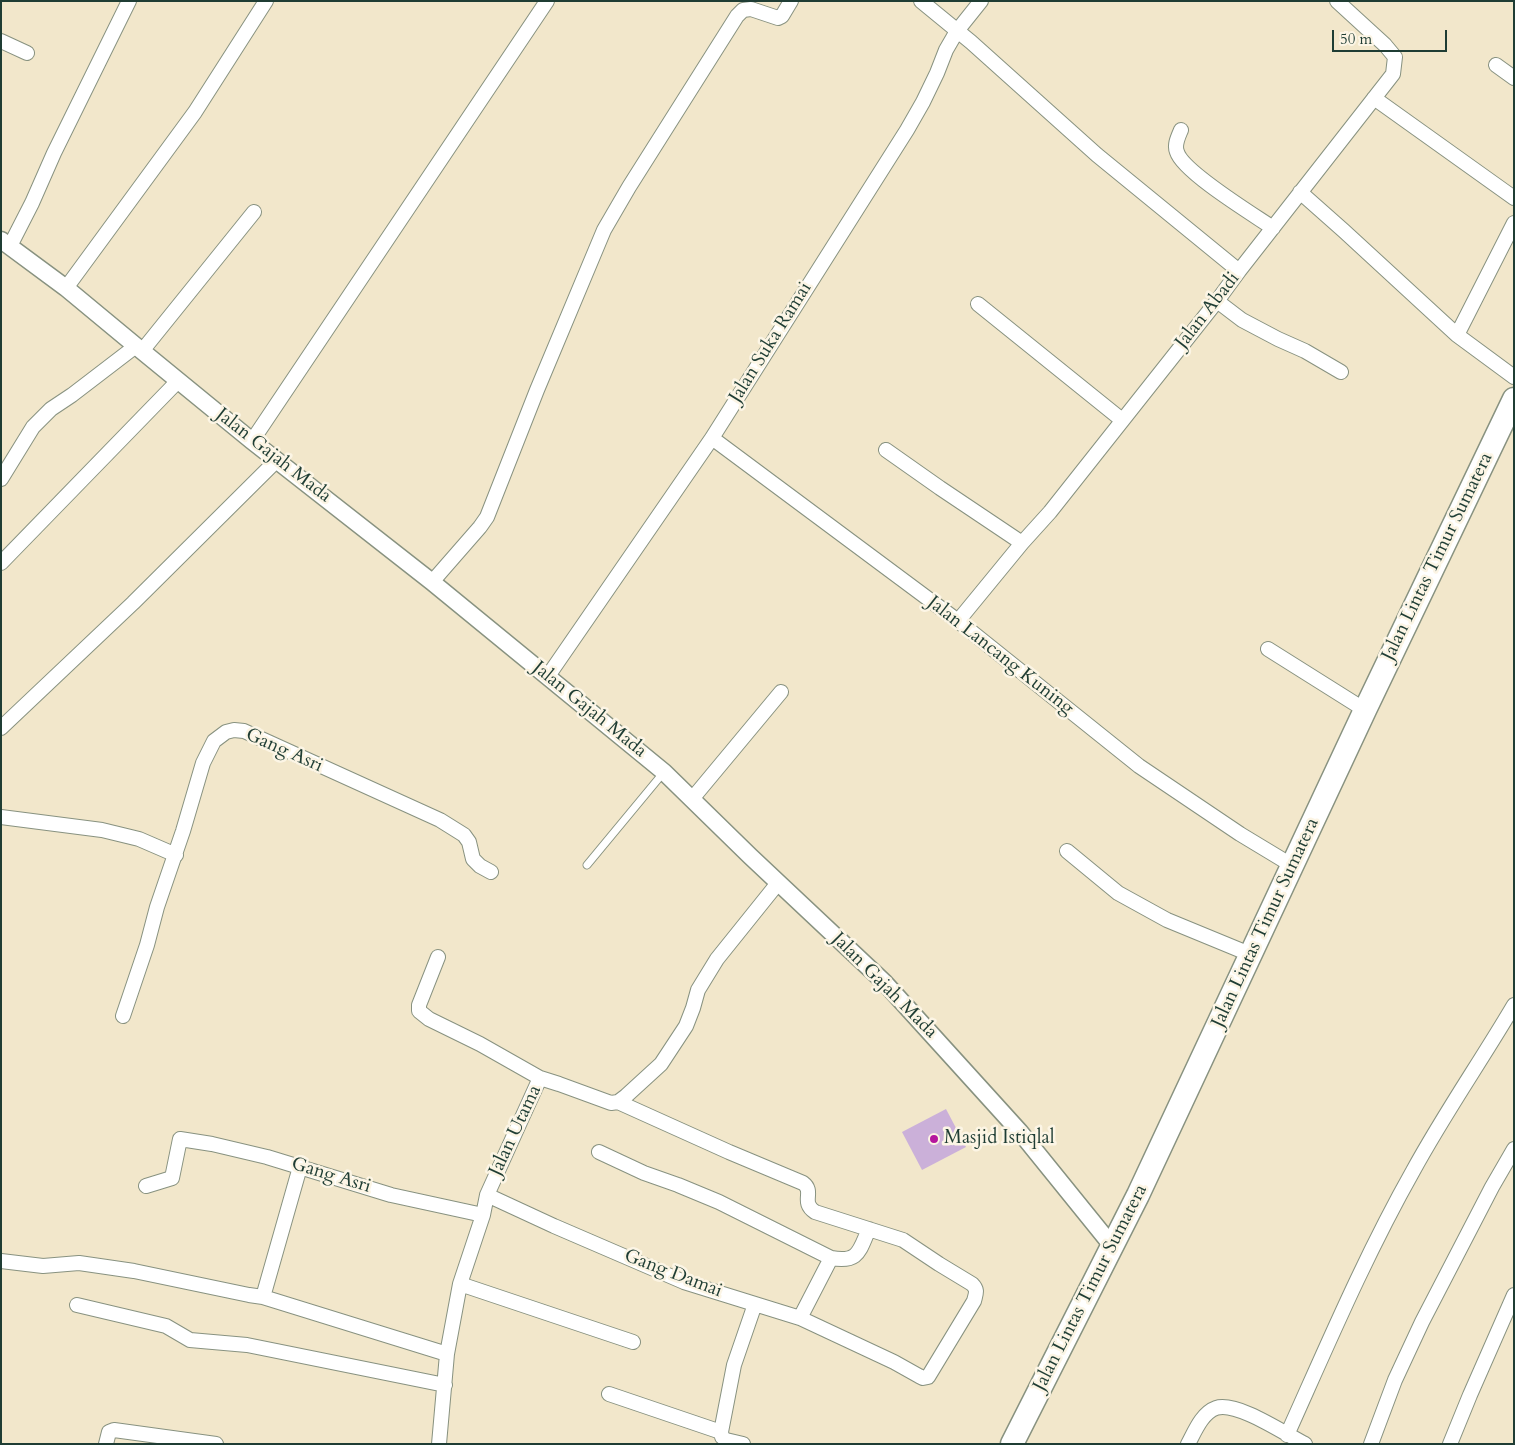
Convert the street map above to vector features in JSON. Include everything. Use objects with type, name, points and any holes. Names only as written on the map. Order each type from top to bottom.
[{"type":"highway","name":"Jalan Lintas Timur Sumatera","points":[[1012,1444],[1113,1247],[1252,955],[1365,710],[1514,399]]},
{"type":"street","points":[[6,243],[32,203],[54,153],[129,1]]},
{"type":"street","points":[[66,288],[195,112],[266,1]]},
{"type":"street","points":[[252,441],[547,1]]},
{"type":"street","points":[[432,582],[487,517],[537,390],[604,230],[629,187],[737,16],[744,10],[751,10],[778,18],[782,16],[791,1]]},
{"type":"street","points":[[921,1],[957,30],[1097,155],[1239,271]]},
{"type":"street","name":"Jalan Suka Ramai","points":[[548,676],[712,438],[907,130],[937,74],[946,50],[957,30],[981,1]]},
{"type":"street","name":"Jalan Abadi","points":[[958,621],[1050,512],[1393,74],[1396,57],[1338,1]]},
{"type":"street","points":[[1,41],[27,53]]},
{"type":"street","points":[[1496,65],[1514,78]]},
{"type":"street","points":[[1374,98],[1514,198]]},
{"type":"street","points":[[1181,130],[1176,142],[1176,150],[1178,156],[1187,166],[1223,196],[1273,228]]},
{"type":"street","points":[[1300,192],[1457,335],[1514,377]]},
{"type":"street","points":[[1,479],[33,427],[51,408],[139,349],[254,212]]},
{"type":"street","points":[[1457,335],[1514,223]]},
{"type":"street","name":"Jalan Gajah Mada","points":[[6,243],[66,288],[252,441],[432,582],[664,772],[778,883],[884,982],[1020,1132],[1113,1247]]},
{"type":"street","points":[[1217,301],[1242,320],[1341,372]]},
{"type":"street","points":[[978,304],[1122,420]]},
{"type":"street","points":[[1,563],[178,381]]},
{"type":"street","name":"Jalan Lancang Kuning","points":[[712,438],[958,621],[1139,766],[1240,834],[1293,866]]},
{"type":"street","points":[[886,450],[1022,543]]},
{"type":"street","points":[[1,728],[133,603],[277,460]]},
{"type":"street","points":[[1268,649],[1365,710]]},
{"type":"street","points":[[692,799],[781,692]]},
{"type":"street","name":"Gang Asri","points":[[123,1016],[204,763],[214,741],[226,732],[234,730],[244,731],[440,820],[464,835],[469,842],[473,859],[480,866],[491,872]]},
{"type":"street","points":[[1,817],[102,830],[139,839],[176,855]]},
{"type":"street","points":[[1067,851],[1126,898],[1167,920],[1252,955]]},
{"type":"street","points":[[618,1102],[661,1064],[686,1026],[698,990],[717,959],[778,883]]},
{"type":"street","points":[[438,957],[419,1005],[419,1011],[429,1019],[480,1044],[540,1078]]},
{"type":"street","points":[[1287,1435],[1342,1312],[1412,1172],[1514,1005]]},
{"type":"street","name":"Jalan Utama","points":[[439,1444],[447,1354],[460,1284],[482,1215],[486,1196],[540,1078],[572,1088],[602,1101],[618,1102],[802,1183],[806,1185],[808,1190],[807,1202],[811,1209],[869,1229]]},
{"type":"street","name":"Gang Asri","points":[[146,1186],[172,1178],[180,1139],[212,1144],[267,1157],[391,1195],[482,1215]]},
{"type":"street","points":[[1370,1444],[1395,1380],[1422,1322],[1492,1187],[1514,1149]]},
{"type":"street","points":[[599,1152],[644,1173],[719,1202],[831,1258],[843,1261],[855,1256],[869,1229]]},
{"type":"street","points":[[263,1297],[300,1167]]},
{"type":"street","name":"Gang Damai","points":[[486,1196],[684,1282],[800,1318],[923,1378],[928,1377],[974,1301],[977,1293],[976,1288],[903,1240],[869,1229]]},
{"type":"street","points":[[800,1318],[831,1258]]},
{"type":"street","points":[[1,1261],[43,1266],[79,1264],[134,1271],[263,1297],[447,1354]]},
{"type":"street","points":[[460,1284],[633,1342]]},
{"type":"street","points":[[1450,1444],[1514,1295]]},
{"type":"street","points":[[743,1444],[726,1440],[722,1437],[722,1432],[734,1364],[755,1304]]},
{"type":"street","points":[[77,1305],[166,1326],[190,1340],[247,1345],[445,1385]]},
{"type":"street","points":[[609,1394],[722,1432]]},
{"type":"street","points":[[1188,1444],[1207,1414],[1216,1408],[1226,1407],[1254,1416],[1305,1444]]},
{"type":"street","points":[[106,1444],[109,1432],[114,1430],[216,1444]]},
{"type":"lane","points":[[587,866],[664,772]]},
{"type":"building","name":"Masjid Istiqlal","points":[[946,1109],[966,1147],[922,1170],[902,1132]]},
{"type":"place","name":"Masjid Istiqlal","points":[[934,1139]]}]
